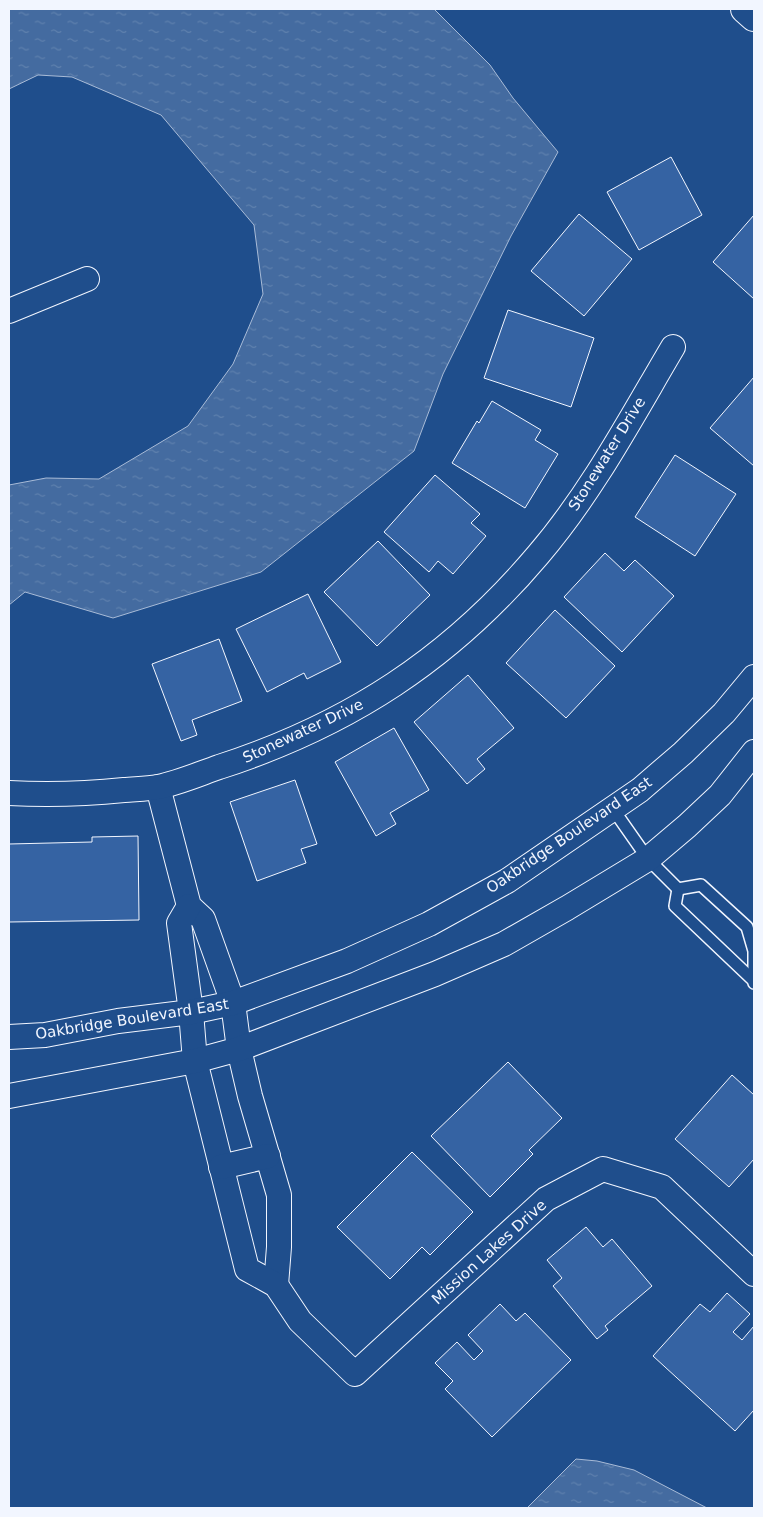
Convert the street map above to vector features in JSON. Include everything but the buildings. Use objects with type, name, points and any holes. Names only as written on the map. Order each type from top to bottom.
[{"type":"main road","points":[[745,9],[754,17]]},
{"type":"street","points":[[9,311],[86,279]]},
{"type":"street","name":"Stonewater Drive","points":[[9,793],[47,795],[158,787],[262,754],[355,710],[413,673],[460,636],[503,595],[539,554],[576,507],[611,454],[672,347]]},
{"type":"street","name":"Oakbridge Boulevard East","points":[[9,1037],[46,1035],[118,1021],[191,1012],[233,1003],[347,960],[429,924],[507,881],[640,790],[683,753],[724,713],[754,677]]},
{"type":"street","points":[[9,1096],[195,1061],[239,1049],[435,974],[504,944],[648,859],[687,826],[720,794],[754,752]]},
{"type":"street","points":[[158,787],[189,906],[203,919],[233,1003],[239,1049],[250,1096],[279,1195],[279,1247],[276,1285]]},
{"type":"street","name":"Mission Lakes Drive","points":[[189,906],[179,923],[191,1012],[195,1061],[247,1269],[276,1285],[300,1321],[355,1374],[546,1199],[603,1169],[662,1188],[754,1274]]},
{"type":"street","points":[[222,1167],[268,1156]]},
{"type":"lane","points":[[613,809],[648,859],[678,889]]},
{"type":"lane","points":[[678,889],[701,885],[748,927],[754,951],[754,982]]},
{"type":"lane","points":[[678,889],[675,906],[754,982]]},
{"type":"water","points":[[9,9],[434,9],[490,65],[513,98],[558,152],[511,236],[443,374],[414,451],[261,572],[113,618],[25,592],[9,605],[9,485],[46,478],[99,479],[188,426],[233,364],[263,294],[254,225],[161,115],[72,77],[38,75],[9,89]]},
{"type":"water","points":[[576,1459],[597,1461],[634,1470],[707,1508],[527,1508]]}]
